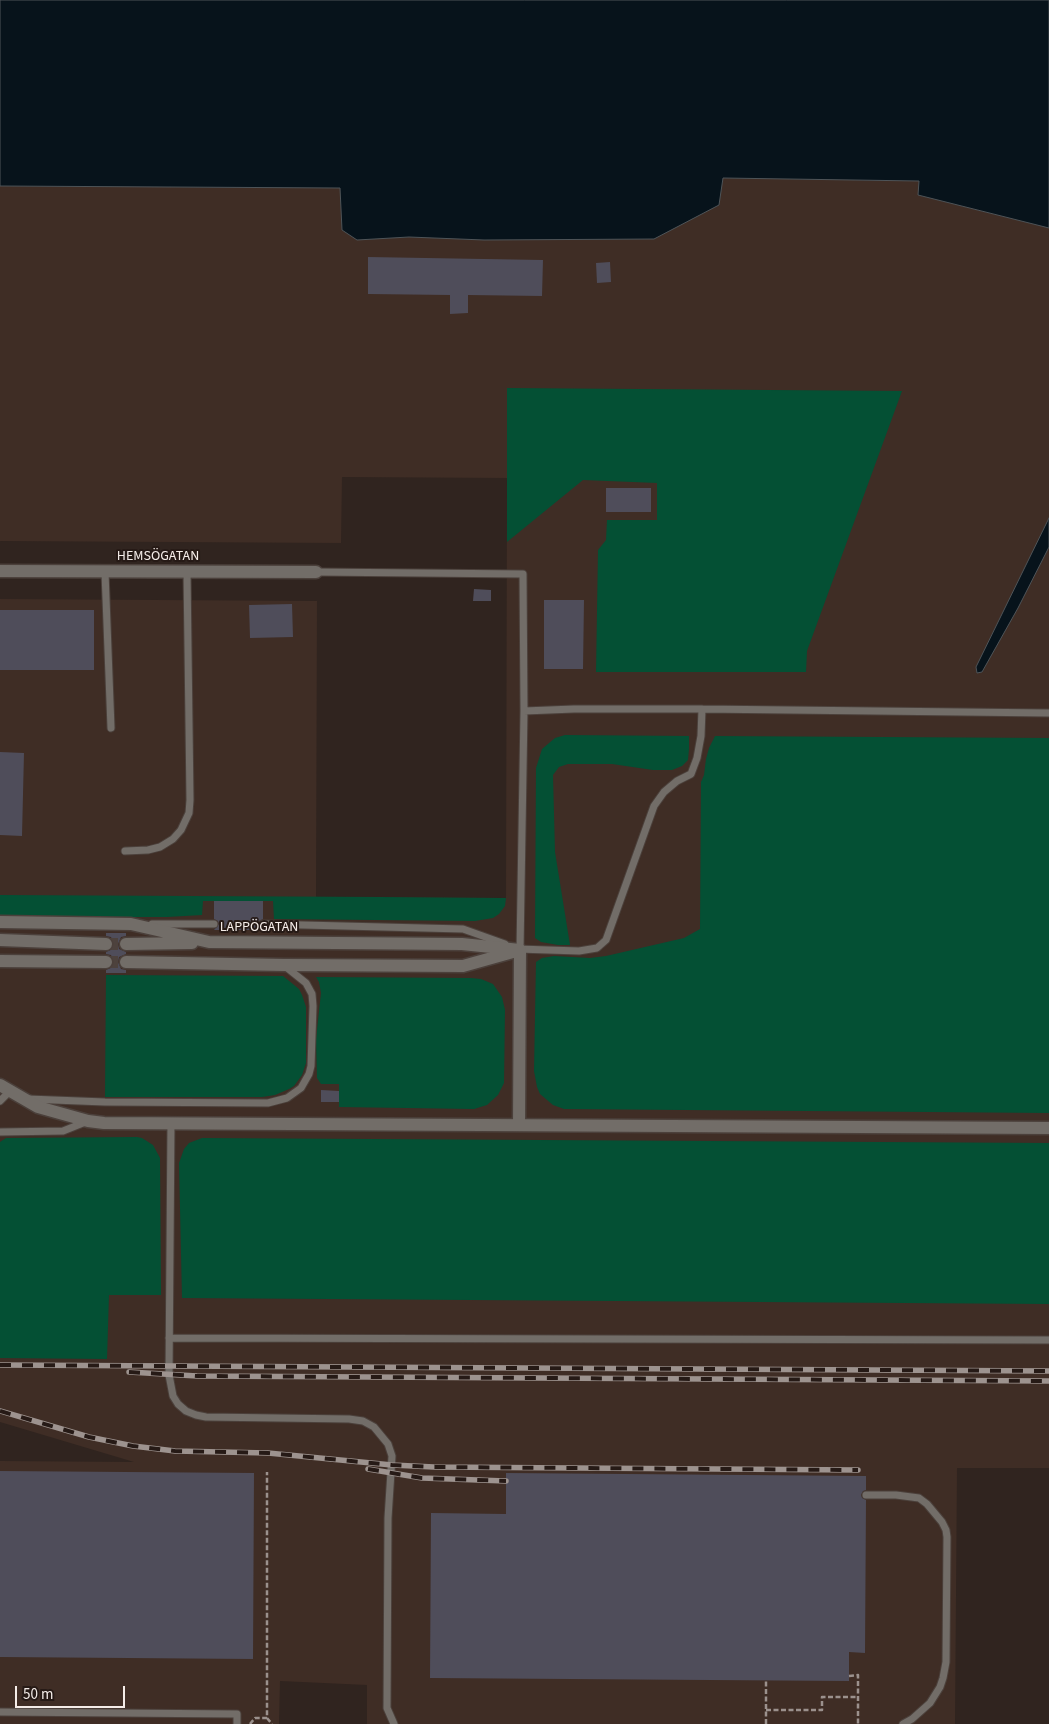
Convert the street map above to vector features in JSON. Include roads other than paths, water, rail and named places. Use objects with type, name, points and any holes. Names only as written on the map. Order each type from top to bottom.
[{"type":"street","name":"HEMSÖGATAN","points":[[0,571],[316,572]]},
{"type":"street","name":"LAPPÖGATAN","points":[[0,922],[131,924],[209,942],[462,944],[520,950]]},
{"type":"street","points":[[0,940],[106,944]]},
{"type":"street","points":[[126,944],[209,942]]},
{"type":"street","points":[[126,962],[463,966],[520,950],[519,1125]]},
{"type":"street","points":[[0,961],[106,962]]},
{"type":"street","points":[[10,1092],[38,1107],[88,1121],[104,1123],[1049,1128]]},
{"type":"lane","points":[[105,572],[111,728]]},
{"type":"lane","points":[[126,851],[148,850],[160,847],[173,839],[181,830],[189,813],[187,572]]},
{"type":"lane","points":[[316,572],[523,574],[524,711],[520,950]]},
{"type":"lane","points":[[524,711],[702,709],[1049,713]]},
{"type":"lane","points":[[263,924],[462,929],[520,950],[579,951],[597,948],[606,940],[654,806],[664,792],[677,781],[690,774],[694,766],[701,736],[702,709]]},
{"type":"lane","points":[[131,924],[214,924]]},
{"type":"lane","points":[[0,1101],[10,1092],[105,1102],[268,1103],[287,1098],[301,1088],[309,1074],[311,1066],[313,1000],[310,988],[306,983],[284,965]]},
{"type":"lane","points":[[0,1132],[63,1132],[88,1121]]},
{"type":"lane","points":[[172,1122],[169,1338],[170,1387],[173,1396],[186,1411],[206,1417],[349,1419],[363,1421],[374,1427],[388,1444],[392,1456],[388,1518],[387,1708],[394,1724]]},
{"type":"lane","points":[[169,1338],[1049,1340]]},
{"type":"lane","points":[[866,1495],[919,1498],[935,1512],[946,1530],[946,1662],[943,1678],[930,1703],[912,1719],[903,1724]]},
{"type":"lane","points":[[0,1712],[237,1714],[237,1724]]},
{"type":"tunnel","points":[[106,944],[126,944]]},
{"type":"tunnel","points":[[106,962],[126,962]]},
{"type":"railway","points":[[0,1365],[1049,1371]]},
{"type":"railway","points":[[129,1372],[197,1376],[1049,1381]]},
{"type":"railway","points":[[0,1411],[89,1437],[133,1446],[175,1451],[268,1453],[392,1465],[434,1467],[858,1470]]},
{"type":"railway","points":[[368,1469],[422,1478],[506,1481]]}]
